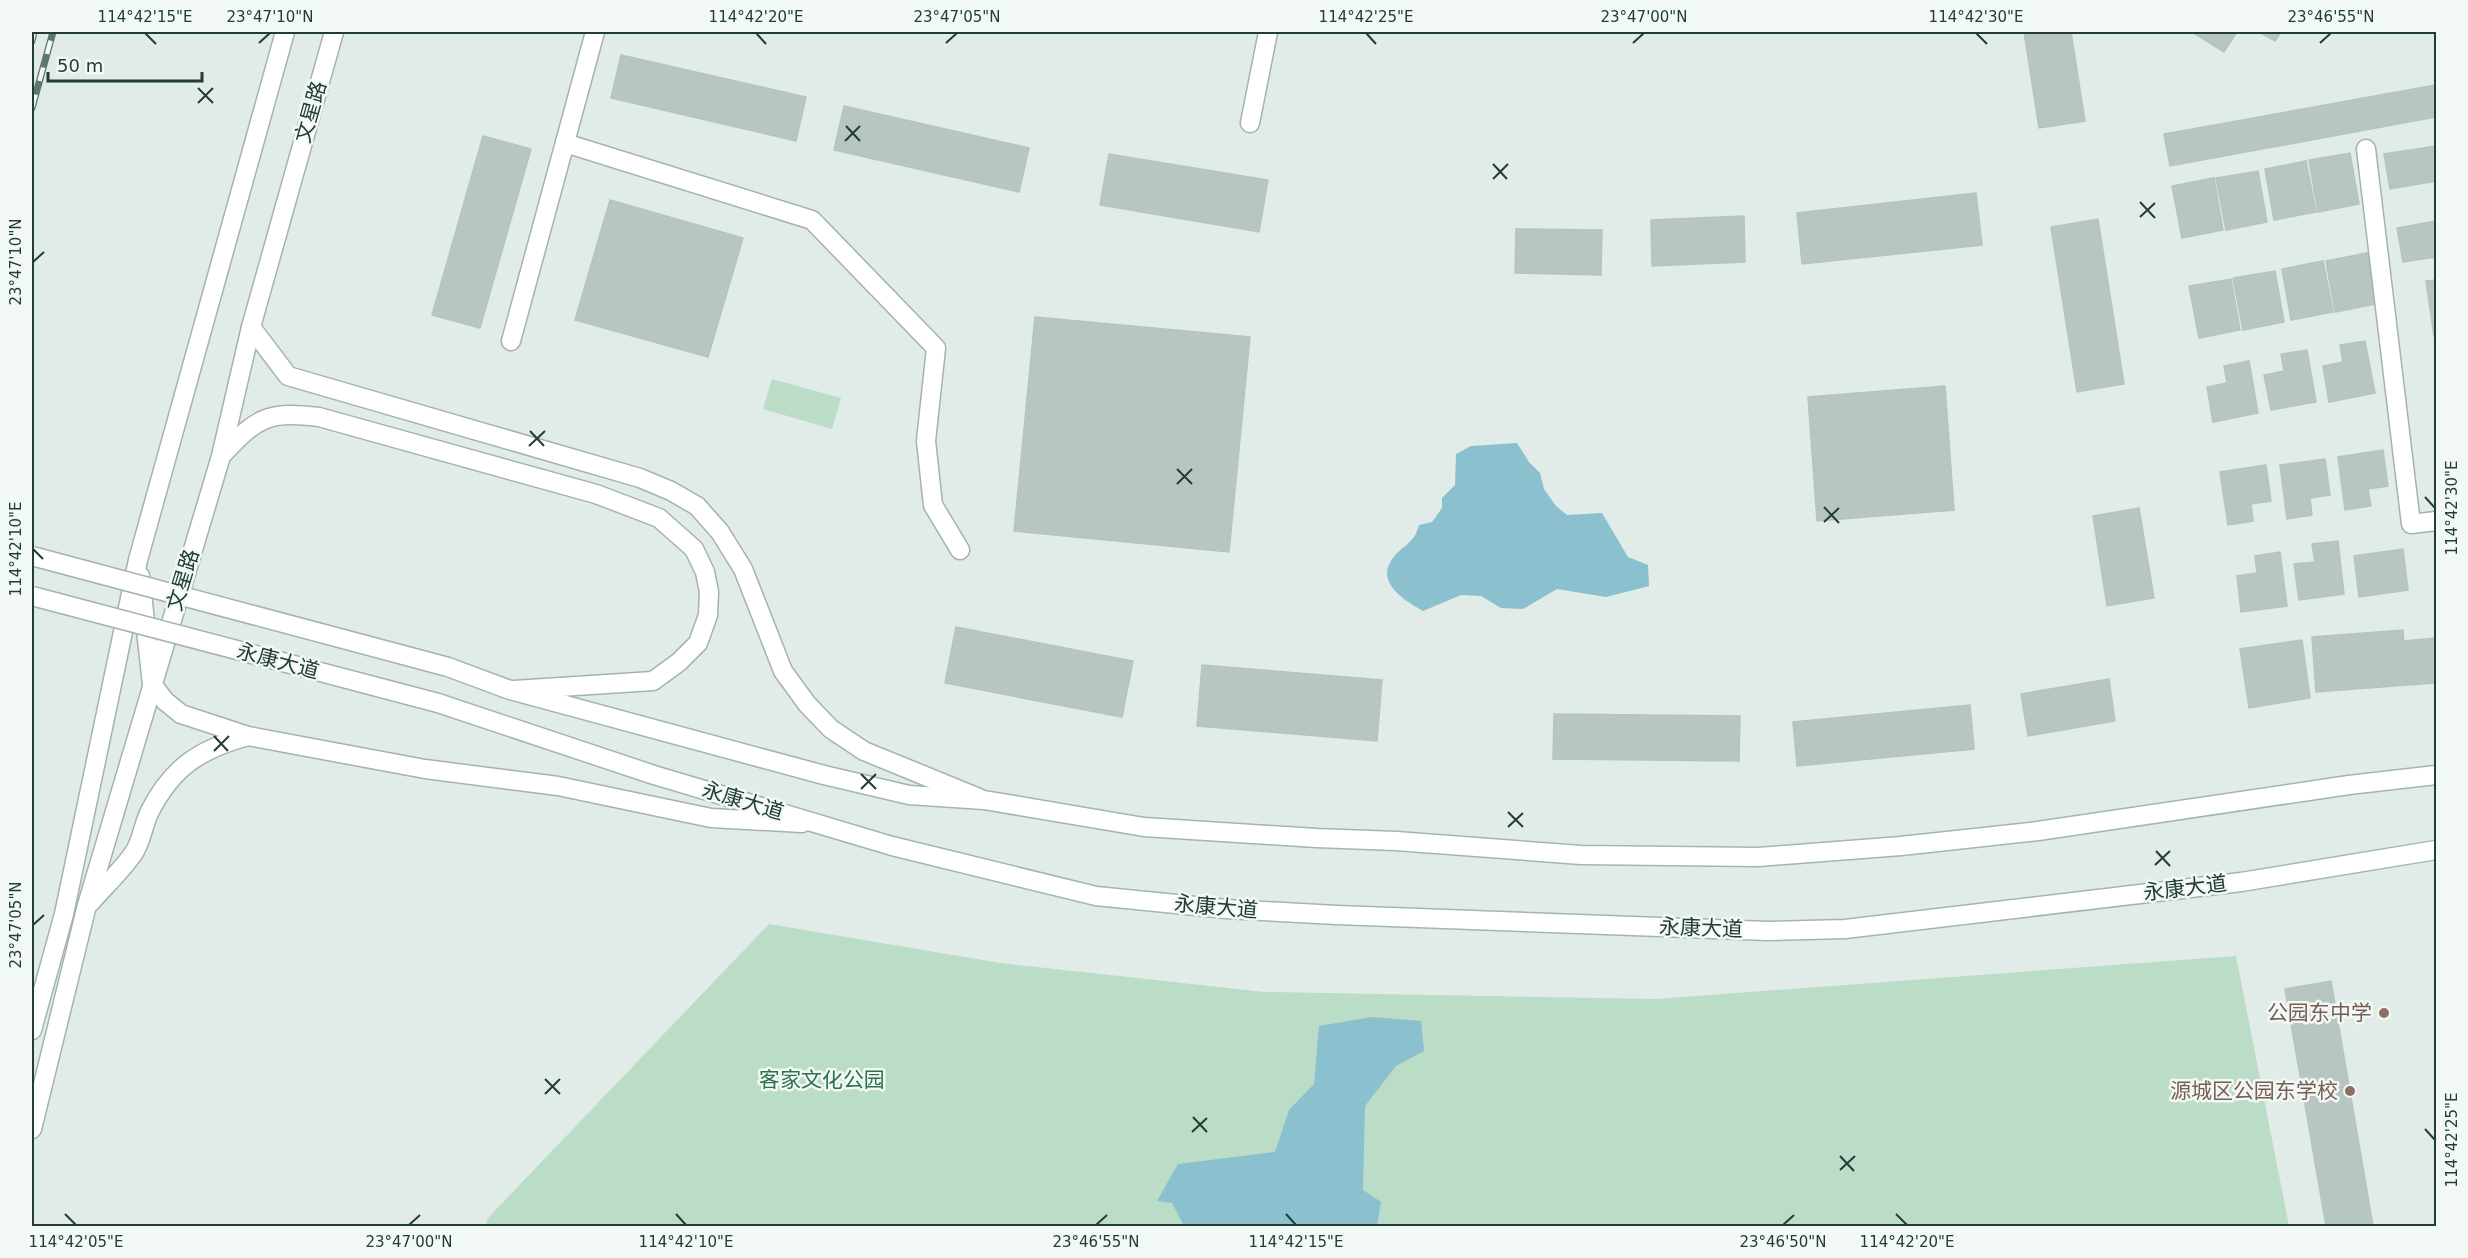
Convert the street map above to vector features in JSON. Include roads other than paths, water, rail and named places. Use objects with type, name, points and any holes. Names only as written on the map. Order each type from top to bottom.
[{"type":"street","points":[[32,1030],[64,914],[138,560],[285,32]]},
{"type":"street","name":"文星路","points":[[32,1129],[87,905],[221,456],[251,327],[334,32]]},
{"type":"street","points":[[512,341],[595,32]]},
{"type":"street","points":[[1250,123],[1268,32]]},
{"type":"street","points":[[565,143],[812,220],[928,339],[936,348],[926,441],[933,506],[960,550]]},
{"type":"street","points":[[2366,149],[2411,524],[2436,521]]},
{"type":"street","points":[[251,327],[288,376],[640,478],[671,491],[697,506],[720,532],[743,568],[783,671],[807,704],[831,729],[864,751],[984,800]]},
{"type":"street","points":[[221,456],[243,432],[264,418],[290,414],[320,417],[596,494],[659,518],[694,549],[705,572],[709,592],[708,615],[698,643],[679,662],[653,681],[510,690]]},
{"type":"street","name":"永康大道","points":[[32,556],[448,667],[510,690],[824,775],[909,795],[984,800],[1144,827],[1396,841],[1581,855],[1758,857],[1901,846],[2038,831],[2349,785],[2436,775]]},
{"type":"street","points":[[138,560],[152,684],[165,701],[181,714],[248,736],[425,769],[558,786],[711,818],[820,824]]},
{"type":"street","name":"永康大道","points":[[32,596],[438,703],[654,775],[820,824],[903,848],[1096,896],[1226,909],[1337,915],[1768,931],[1845,929],[2241,882],[2436,850]]},
{"type":"street","points":[[87,905],[135,852],[150,812],[174,774],[198,754],[223,743],[248,736]]},
{"type":"water","points":[[1517,443],[1529,462],[1540,473],[1544,489],[1556,506],[1567,515],[1602,513],[1628,557],[1648,565],[1649,586],[1606,597],[1557,589],[1523,609],[1501,608],[1481,596],[1461,595],[1423,611],[1394,590],[1389,583],[1388,567],[1397,553],[1414,536],[1419,525],[1432,522],[1442,508],[1442,498],[1455,485],[1456,454],[1471,446]]},
{"type":"water","points":[[1372,1017],[1421,1021],[1424,1051],[1396,1066],[1365,1106],[1363,1190],[1381,1202],[1377,1226],[1184,1226],[1172,1203],[1157,1201],[1178,1164],[1275,1152],[1289,1110],[1314,1084],[1319,1026]]},
{"type":"railway","points":[[32,41],[34,32]]},
{"type":"railway","points":[[32,108],[53,32]]},
{"type":"place","name":"公园东中学","points":[[2384,1013]]},
{"type":"place","name":"源城区公园东学校","points":[[2350,1091]]},
{"type":"park label","name":"客家文化公园","points":[[822,1080]]}]
